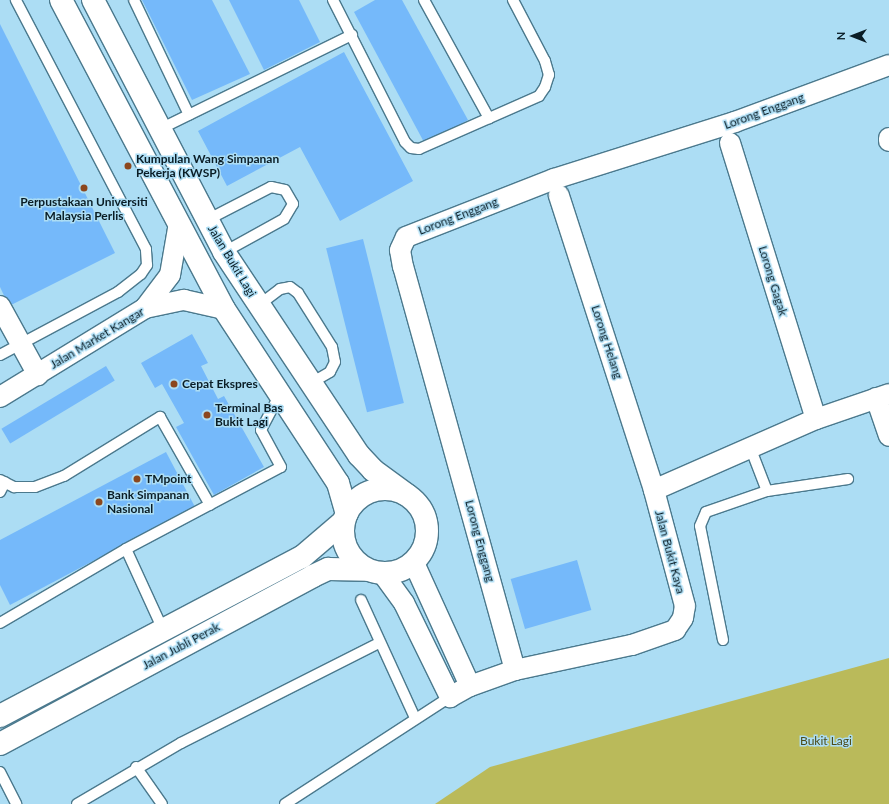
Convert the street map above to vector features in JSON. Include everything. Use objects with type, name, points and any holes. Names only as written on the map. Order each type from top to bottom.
[{"type":"street","points":[[61,0],[224,309],[338,483],[345,518],[347,550],[356,561],[375,572],[404,603],[450,697]]},
{"type":"street","name":"Jalan Bukit Lagi","points":[[93,0],[224,252],[359,455],[373,470],[407,495]]},
{"type":"street","name":"Lorong Enggang","points":[[515,670],[403,267],[400,250],[406,237],[554,179],[735,122],[889,65]]},
{"type":"street","name":"Lorong Gagak","points":[[730,143],[816,419]]},
{"type":"street","name":"Lorong Helang","points":[[560,195],[654,490]]},
{"type":"street","points":[[145,308],[170,275],[179,223]]},
{"type":"street","name":"Jalan Market Kangar","points":[[0,396],[38,375],[145,308],[184,300],[224,309]]},
{"type":"street","points":[[0,306],[38,375]]},
{"type":"street","points":[[654,490],[816,419],[883,396],[889,436]]},
{"type":"street","points":[[345,518],[366,493],[380,489],[407,495],[424,514],[427,527],[424,546],[414,563],[400,571],[375,572]]},
{"type":"street","name":"Jalan Bukit Kaya","points":[[450,697],[470,686],[515,670],[632,645],[675,630],[680,625],[685,606],[654,490]]},
{"type":"street","name":"Jalan Jubli Perak","points":[[0,716],[302,557],[345,518]]},
{"type":"street","points":[[414,563],[470,686]]},
{"type":"street","name":"Jalan Jubli Perak","points":[[0,744],[328,569],[375,572]]},
{"type":"lane","points":[[0,355],[118,292],[141,274],[147,265],[146,249],[16,0]]},
{"type":"lane","points":[[134,0],[189,115]]},
{"type":"lane","points":[[334,0],[405,142],[411,148],[419,149],[539,96],[549,75],[545,61],[513,0]]},
{"type":"lane","points":[[424,0],[489,118]]},
{"type":"lane","points":[[160,129],[352,35]]},
{"type":"lane","points":[[207,220],[271,187],[285,190],[293,204],[284,219],[224,252]]},
{"type":"lane","points":[[259,305],[280,289],[290,287],[298,293],[332,347],[335,362],[330,372],[311,383]]},
{"type":"lane","points":[[0,623],[126,549],[281,467],[261,430],[280,394]]},
{"type":"lane","points":[[0,492],[2,481],[14,487],[35,487],[64,476],[160,416],[210,504]]},
{"type":"lane","points":[[750,447],[767,491]]},
{"type":"lane","points":[[723,640],[700,526],[701,519],[706,512],[767,491],[848,479]]},
{"type":"lane","points":[[126,549],[163,630]]},
{"type":"lane","points":[[361,600],[379,643],[415,718]]},
{"type":"lane","points":[[77,804],[136,767],[379,643]]},
{"type":"lane","points":[[284,804],[415,718],[450,697]]},
{"type":"lane","points":[[136,767],[162,804]]},
{"type":"lane","points":[[0,772],[16,804]]},
{"type":"green space","name":"Bukit Lagi","points":[[889,658],[889,804],[435,804],[490,767]]},
{"type":"building","points":[[142,0],[212,0],[250,74],[192,100]]},
{"type":"building","points":[[229,0],[299,0],[320,42],[264,70]]},
{"type":"building","points":[[375,0],[402,0],[468,120],[425,144],[354,12]]},
{"type":"building","points":[[0,24],[115,253],[9,306],[0,287]]},
{"type":"building","points":[[344,52],[413,181],[340,221],[300,147],[227,186],[198,131]]},
{"type":"building","points":[[363,239],[404,403],[367,412],[326,248]]},
{"type":"building","name":"Terminal Bas Bukit Lagi","points":[[192,334],[208,363],[201,366],[218,399],[224,396],[264,467],[214,495],[176,427],[184,423],[162,384],[155,388],[141,363]]},
{"type":"building","points":[[106,366],[115,381],[10,443],[1,429]]},
{"type":"building","points":[[166,452],[195,507],[10,605],[0,585],[0,540]]},
{"type":"building","points":[[577,560],[591,610],[525,629],[511,579]]},
{"type":"place","name":"Kumpulan Wang Simpanan Pekerja (KWSP)","points":[[128,166]]},
{"type":"place","name":"Perpustakaan Universiti Malaysia Perlis","points":[[84,188]]},
{"type":"place","name":"Cepat Ekspres","points":[[174,384]]},
{"type":"place","name":"Terminal Bas Bukit Lagi","points":[[207,415]]},
{"type":"place","name":"TMpoint","points":[[137,479]]},
{"type":"place","name":"Bank Simpanan Nasional","points":[[99,502]]}]
